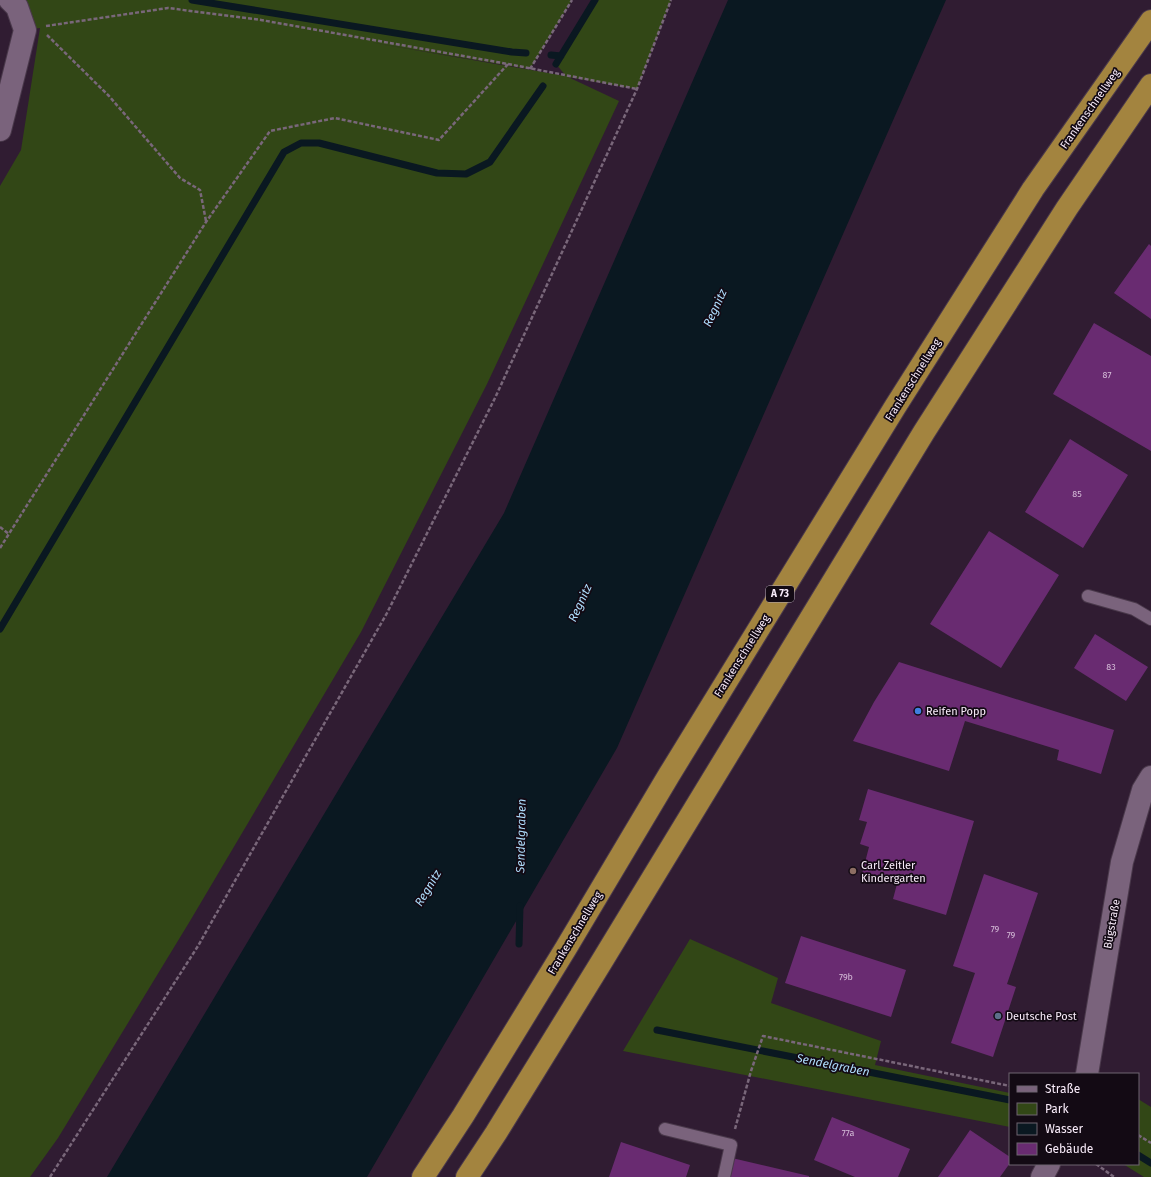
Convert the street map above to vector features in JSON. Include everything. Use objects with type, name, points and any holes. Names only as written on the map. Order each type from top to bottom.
[{"type":"highway","name":"Frankenschnellweg","points":[[424,1177],[467,1110],[669,776],[904,394],[1033,189],[1151,21]]},
{"type":"highway","points":[[467,1177],[496,1133],[599,966],[924,432],[1067,208],[1151,85]]},
{"type":"street","points":[[0,130],[33,29],[16,2]]},
{"type":"street","name":"Bügstraße","points":[[1087,1073],[1122,862],[1143,790],[1151,777]]},
{"type":"street","points":[[1042,1177],[1048,1165]]},
{"type":"lane","points":[[1088,596],[1134,609],[1151,619]]},
{"type":"lane","points":[[665,1129],[731,1145],[724,1177]]},
{"type":"path","points":[[530,69],[572,0]]},
{"type":"path","points":[[50,1177],[198,946],[387,613],[495,398],[637,89],[671,0]]},
{"type":"path","points":[[33,29],[168,8],[261,20],[508,64],[637,89]]},
{"type":"path","points":[[33,29],[109,96],[180,178],[200,190],[206,222]]},
{"type":"path","points":[[0,548],[206,222],[270,131],[335,118],[439,140],[508,64]]},
{"type":"path","points":[[0,528],[8,534]]},
{"type":"path","points":[[731,1145],[751,1071],[763,1036],[1009,1086]]},
{"type":"path","points":[[1139,1136],[1151,1143]]},
{"type":"path","points":[[1097,1165],[1114,1177]]},
{"type":"green space","points":[[21,0],[572,0],[530,69],[368,42],[566,76],[556,64],[595,0],[671,0],[637,89],[568,77],[619,101],[487,384],[361,632],[190,921],[58,1138],[30,1177],[0,1177],[0,186],[21,150],[40,28],[25,30]]},
{"type":"green space","points":[[690,939],[778,978],[771,1003],[881,1041],[875,1065],[1009,1093],[1009,1127],[623,1051]]},
{"type":"green space","points":[[1139,1100],[1151,1107],[1151,1177],[1144,1177],[1125,1165],[1139,1165]]},
{"type":"water","name":"Regnitz","points":[[728,0],[946,0],[617,748],[367,1177],[107,1177],[504,513]]},
{"type":"building","points":[[1149,244],[1151,246],[1151,319],[1114,293]]},
{"type":"building","points":[[1094,323],[1151,356],[1151,451],[1053,394]]},
{"type":"building","points":[[1070,439],[1128,475],[1083,548],[1025,512]]},
{"type":"building","points":[[989,531],[1059,575],[1001,668],[930,624]]},
{"type":"building","points":[[1095,634],[1148,667],[1126,701],[1074,668]]},
{"type":"building","points":[[899,662],[1114,730],[1101,774],[1057,760],[1059,750],[965,721],[949,771],[853,741],[874,702]]},
{"type":"building","points":[[868,789],[974,821],[946,915],[893,899],[897,884],[862,874],[869,847],[860,844],[867,822],[859,820]]},
{"type":"building","points":[[984,874],[1038,893],[1007,984],[1016,987],[993,1057],[951,1043],[975,973],[953,966]]},
{"type":"building","points":[[801,936],[906,970],[891,1017],[785,983]]},
{"type":"building","points":[[832,1117],[910,1149],[898,1177],[855,1177],[814,1160]]},
{"type":"building","points":[[970,1130],[1009,1156],[1009,1164],[1000,1177],[938,1177]]},
{"type":"building","points":[[621,1142],[690,1165],[686,1177],[609,1177]]},
{"type":"building","points":[[732,1158],[809,1176],[809,1177],[728,1177]]},
{"type":"waterway","points":[[192,0],[512,52],[526,53]]},
{"type":"waterway","points":[[556,64],[595,0]]},
{"type":"waterway","points":[[551,55],[561,56]]},
{"type":"waterway","points":[[0,629],[284,152],[301,143],[319,143],[437,173],[466,174],[490,162],[543,86]]},
{"type":"waterway","name":"Sendelgraben","points":[[519,944],[520,906]]},
{"type":"waterway","name":"Sendelgraben","points":[[657,1030],[1009,1100]]},
{"type":"waterway","name":"Sendelgraben","points":[[1139,1156],[1151,1163]]},
{"type":"place","name":"Reifen Popp","points":[[918,711]]},
{"type":"place","name":"Carl Zeitler Kindergarten","points":[[853,871]]},
{"type":"place","name":"Deutsche Post","points":[[998,1016]]}]
